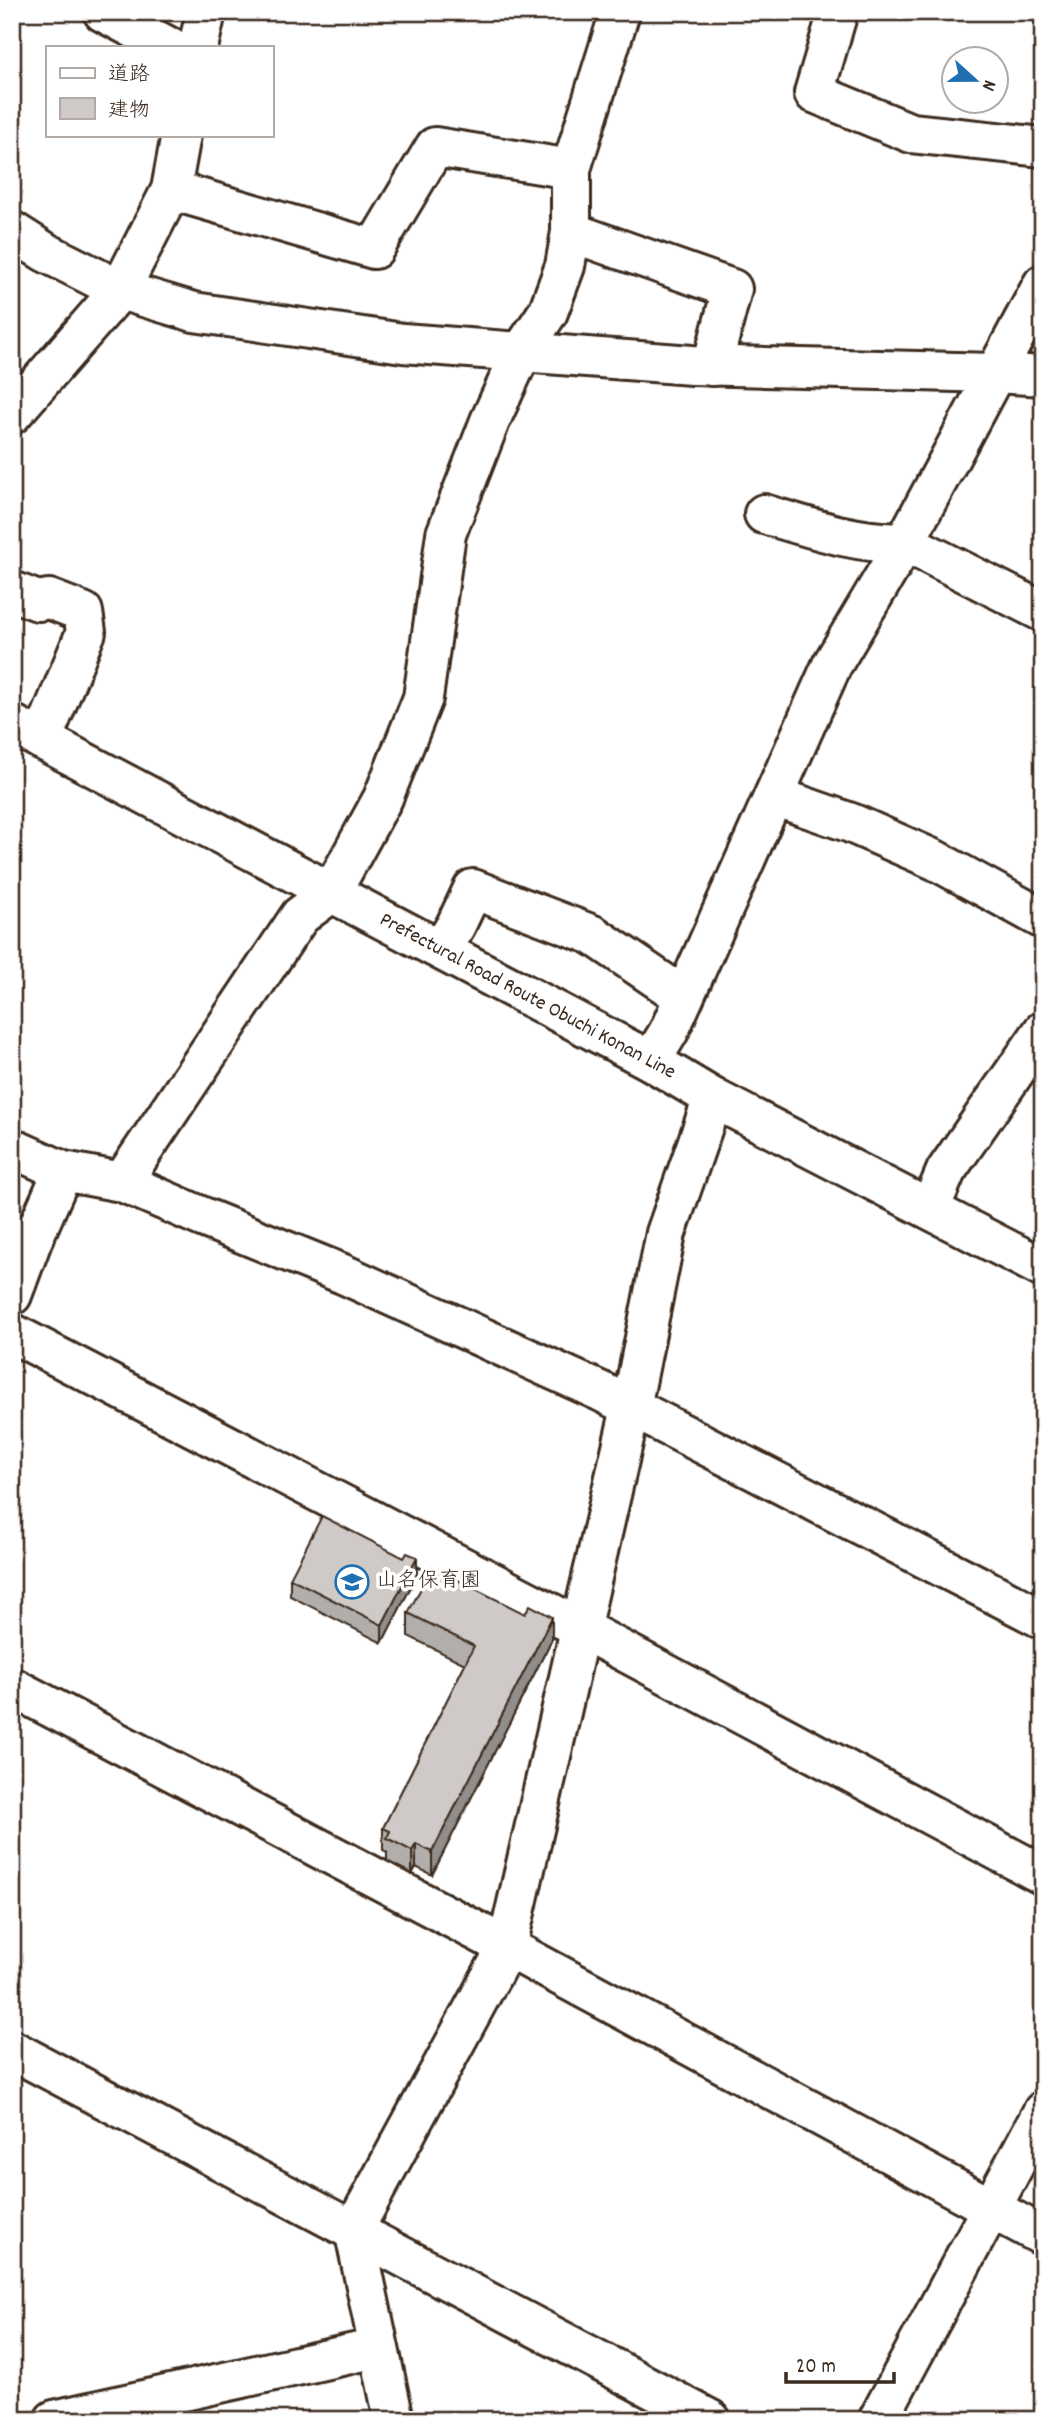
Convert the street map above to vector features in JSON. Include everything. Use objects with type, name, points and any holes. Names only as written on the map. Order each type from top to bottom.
[{"type":"street","points":[[103,12],[167,46]]},
{"type":"street","points":[[198,46],[206,12]]},
{"type":"street","points":[[122,1182],[300,916],[331,892],[383,798],[423,698],[446,534],[489,421],[522,351],[548,312],[565,266],[571,232],[571,169],[620,12]]},
{"type":"street","points":[[838,12],[814,93],[911,133],[1043,147]]},
{"type":"street","points":[[12,414],[120,290],[171,190],[181,136]]},
{"type":"street","points":[[171,190],[374,249],[435,147],[571,169]]},
{"type":"street","points":[[12,231],[45,252],[120,290],[194,312],[403,343],[712,366],[1043,376]]},
{"type":"street","points":[[571,232],[733,289],[712,366]]},
{"type":"street","points":[[651,1061],[669,1031],[832,665],[905,542],[1043,284]]},
{"type":"street","points":[[764,514],[823,531],[889,544],[905,542],[1043,612]]},
{"type":"street","points":[[12,591],[38,601],[49,599],[83,612],[86,632],[22,735]]},
{"type":"street","name":"Prefectural Road Route Obuchi Konan Line","points":[[22,735],[331,892],[651,1061],[713,1098],[1043,1268]]},
{"type":"street","points":[[775,796],[851,823],[935,860],[1043,919]]},
{"type":"street","points":[[441,950],[472,889],[593,935],[684,997]]},
{"type":"street","points":[[930,1209],[946,1171],[1043,1031]]},
{"type":"street","points":[[394,2420],[354,2229],[507,1947],[582,1629],[666,1233],[713,1098]]},
{"type":"street","points":[[12,1148],[63,1171],[122,1182],[343,1274],[602,1392],[1043,1619]]},
{"type":"street","points":[[12,1295],[63,1171]]},
{"type":"street","points":[[12,1333],[582,1629],[1043,1875]]},
{"type":"street","points":[[12,1687],[507,1947],[1043,2236]]},
{"type":"street","points":[[12,2050],[711,2420]]},
{"type":"street","points":[[878,2420],[1043,2111]]},
{"type":"street","points":[[54,2420],[377,2348]]},
{"type":"building","points":[[322,1516],[404,1558],[407,1553],[417,1557],[382,1625],[290,1578]]},
{"type":"building","points":[[432,1567],[525,1614],[530,1605],[552,1617],[432,1852],[416,1844],[412,1851],[387,1838],[390,1831],[383,1828],[474,1646],[408,1613]]},
{"type":"place","name":"山名保育園","points":[[352,1582]]}]
